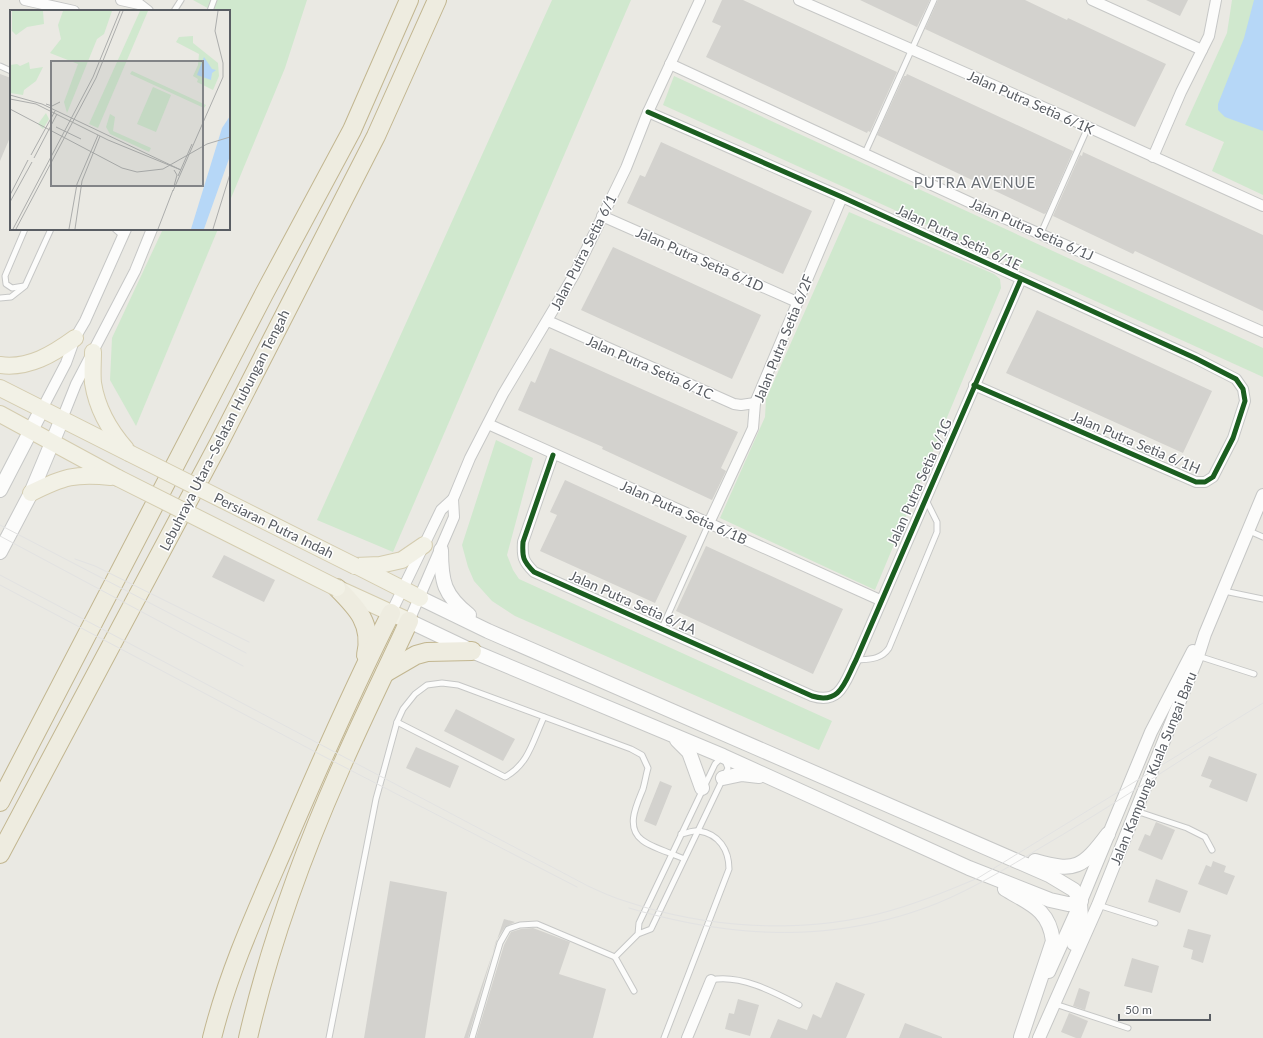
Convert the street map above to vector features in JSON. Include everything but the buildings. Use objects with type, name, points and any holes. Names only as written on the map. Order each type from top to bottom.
[{"type":"highway","name":"Lebuhraya Utara–Selatan Hubungan Tengah","points":[[0,802],[264,294],[352,130],[409,0]]},
{"type":"highway","name":"Lebuhraya Utara–Selatan Hubungan Tengah","points":[[0,854],[219,443],[376,136],[437,0]]},
{"type":"highway","points":[[337,588],[357,609],[367,632],[369,642],[363,669]]},
{"type":"highway","points":[[212,1038],[239,955],[320,763],[363,669],[391,613]]},
{"type":"highway","points":[[248,1038],[258,993],[284,911],[338,772],[409,621]]},
{"type":"highway","points":[[385,673],[416,655],[427,652],[472,651]]},
{"type":"main road","points":[[0,365],[9,366],[50,356],[75,338]]},
{"type":"main road","points":[[93,352],[94,383],[98,402],[106,422],[129,453]]},
{"type":"main road","name":"Persiaran Putra Indah","points":[[0,388],[420,598]]},
{"type":"main road","points":[[0,490],[42,409]]},
{"type":"main road","name":"Persiaran Putra Indah","points":[[0,414],[118,478],[367,603],[409,621]]},
{"type":"main road","points":[[0,552],[32,493],[62,419]]},
{"type":"main road","points":[[32,493],[65,477],[76,475],[118,478]]},
{"type":"main road","points":[[355,566],[380,565],[402,560],[424,545]]},
{"type":"main road","points":[[441,550],[441,577],[454,603],[488,631]]},
{"type":"main road","points":[[409,621],[472,651],[723,756],[969,868],[1050,900],[1068,904],[1081,901],[1074,890],[1049,875],[758,747],[488,631],[420,598]]},
{"type":"main road","points":[[709,727],[723,756]]},
{"type":"main road","points":[[671,735],[689,752],[702,788]]},
{"type":"main road","points":[[723,756],[739,750],[758,747]]},
{"type":"main road","points":[[724,778],[742,774],[771,778]]},
{"type":"main road","points":[[973,842],[1053,866],[1066,868],[1077,866],[1092,854],[1108,834]]},
{"type":"main road","points":[[969,868],[1035,907],[1047,919],[1051,929],[1053,941],[1021,1037]]},
{"type":"street","points":[[25,0],[70,10]]},
{"type":"street","points":[[121,0],[139,4],[147,10]]},
{"type":"street","name":"Jalan Putra Setia 6/1","points":[[453,499],[470,458],[503,394],[548,321],[574,275],[626,168],[648,112],[700,0]]},
{"type":"street","name":"Jalan Putra Setia 6/1K","points":[[799,0],[1263,206]]},
{"type":"street","points":[[1092,0],[1202,50]]},
{"type":"street","points":[[1153,157],[1209,36],[1216,0]]},
{"type":"street","name":"Jalan Putra Setia 6/1J","points":[[670,64],[1041,233],[1263,332]]},
{"type":"street","name":"Jalan Putra Setia 6/1E","points":[[648,112],[842,197],[1195,358],[1236,380],[1243,389],[1245,401]]},
{"type":"street","name":"Jalan Putra Setia 6/2F","points":[[709,523],[753,428],[755,403],[842,197]]},
{"type":"street","name":"Jalan Putra Setia 6/1D","points":[[602,216],[797,302]]},
{"type":"street","points":[[62,419],[76,384],[134,271],[152,230]]},
{"type":"street","points":[[42,409],[66,363],[75,338],[85,321],[121,231]]},
{"type":"street","name":"Jalan Putra Setia 6/1G","points":[[838,695],[856,660],[880,600],[926,499],[1021,279]]},
{"type":"street","name":"Jalan Putra Setia 6/1C","points":[[548,321],[734,404],[741,405],[755,403]]},
{"type":"street","name":"Jalan Putra Setia 6/1H","points":[[974,385],[1196,482],[1205,482],[1213,477],[1233,438],[1245,401]]},
{"type":"street","name":"Jalan Putra Setia 6/1B","points":[[488,424],[553,455],[880,600]]},
{"type":"street","name":"Jalan Putra Setia 6/1A","points":[[553,455],[524,542],[522,553],[524,562],[534,572],[812,696],[821,699],[838,695]]},
{"type":"street","name":"Jalan Kampung Kuala Sungai Baru","points":[[1021,1037],[1068,926],[1081,901],[1151,732],[1195,655],[1205,634],[1247,530],[1263,496]]},
{"type":"street","points":[[391,613],[441,510],[453,499]]},
{"type":"street","points":[[409,621],[454,517],[453,499]]},
{"type":"street","name":"Jalan Kampung Kuala Sungai Baru","points":[[1039,1038],[1098,906],[1136,811],[1195,655]]},
{"type":"street","points":[[1046,1024],[1078,933],[1082,917],[1081,901],[1093,890],[1101,877],[1129,810],[1144,790]]},
{"type":"street","points":[[687,1038],[711,980]]},
{"type":"lane","points":[[175,10],[181,0]]},
{"type":"lane","points":[[210,10],[214,0]]},
{"type":"lane","points":[[864,153],[934,0]]},
{"type":"lane","points":[[0,66],[10,71]]},
{"type":"lane","points":[[1041,233],[1088,127]]},
{"type":"lane","points":[[0,280],[5,276],[25,230]]},
{"type":"lane","points":[[0,298],[11,297],[25,286],[51,230]]},
{"type":"lane","points":[[5,276],[6,284],[12,288],[25,286]]},
{"type":"lane","points":[[856,660],[876,658],[884,655],[889,648],[938,532],[937,522],[926,499]]},
{"type":"lane","points":[[662,628],[709,523]]},
{"type":"lane","points":[[1247,530],[1263,537]]},
{"type":"lane","points":[[1223,591],[1263,599]]},
{"type":"lane","points":[[1195,655],[1254,674]]},
{"type":"lane","points":[[329,1038],[376,799],[403,709],[415,694],[427,685],[442,683],[478,691],[631,749],[642,755],[648,768],[633,814],[633,824],[641,840],[684,859]]},
{"type":"lane","points":[[398,722],[505,777],[516,771],[523,763],[544,717]]},
{"type":"lane","points":[[615,957],[638,934],[651,929],[724,778],[728,768],[723,756],[714,764],[702,788],[639,923],[638,934]]},
{"type":"lane","points":[[1136,811],[1193,831],[1205,837],[1212,850]]},
{"type":"lane","points":[[664,1038],[729,869],[729,858],[723,845],[713,834],[698,831],[681,834]]},
{"type":"lane","points":[[1098,906],[1155,923]]},
{"type":"lane","points":[[472,1038],[500,943],[508,928],[520,925],[537,924],[615,957],[634,991]]},
{"type":"lane","points":[[711,980],[721,978],[769,989],[800,1004]]},
{"type":"lane","points":[[1055,1004],[1128,1028]]},
{"type":"green space","points":[[193,0],[307,0],[285,68],[230,201],[230,10],[211,10]]},
{"type":"green space","points":[[552,0],[631,0],[393,552],[317,520]]},
{"type":"green space","points":[[1232,0],[1263,0],[1263,195],[1212,171],[1224,142],[1185,125],[1227,33]]},
{"type":"green space","points":[[674,76],[1263,348],[1263,377],[663,105]]},
{"type":"green space","points":[[849,212],[994,274],[1000,279],[1001,288],[875,590],[720,518],[765,417],[766,399]]},
{"type":"green space","points":[[163,230],[218,230],[136,426],[110,380],[112,338]]},
{"type":"green space","points":[[496,440],[533,458],[507,555],[513,570],[519,579],[832,721],[819,750],[515,616],[492,601],[474,581],[468,567],[462,545]]},
{"type":"water","points":[[1254,0],[1263,0],[1263,131],[1225,117],[1218,110],[1218,104],[1244,38]]},
{"type":"tram line","points":[[0,525],[246,653]]},
{"type":"tram line","points":[[0,536],[243,666]]},
{"type":"tram line","points":[[75,559],[95,566],[249,642]]},
{"type":"tram line","points":[[0,575],[588,886],[618,899],[658,911],[688,918],[720,922],[784,926],[848,920],[878,914],[916,902],[978,878],[1263,703]]},
{"type":"tram line","points":[[0,585],[323,756],[577,887]]},
{"type":"tram line","points":[[629,908],[707,926],[746,931],[823,931],[861,925],[899,916],[938,903],[964,891],[1015,863],[1129,794],[1217,737]]},
{"type":"cycle path","points":[[648,112],[842,197],[1195,358],[1236,379],[1243,389],[1245,401],[1233,438],[1213,477],[1205,482],[1196,482],[974,385]]},
{"type":"cycle path","points":[[553,455],[523,542],[524,558],[534,572],[812,696],[822,698],[830,697],[841,689],[856,660],[1021,279]]},
{"type":"district","name":"PUTRA AVENUE","points":[[975,182]]}]
